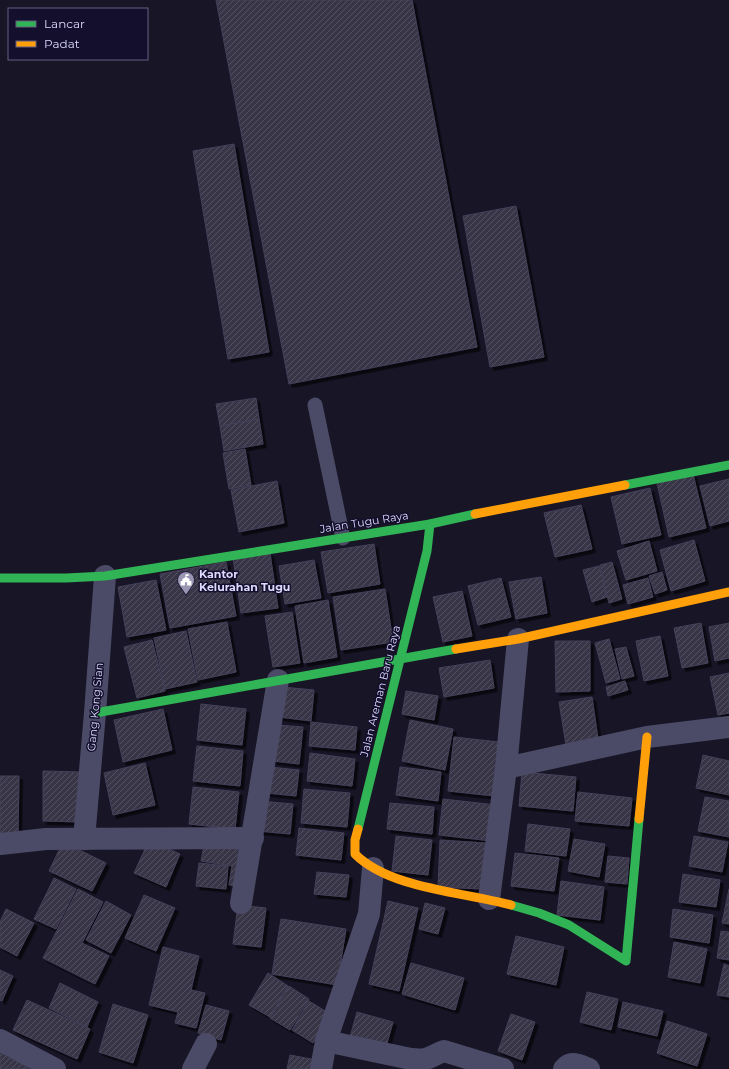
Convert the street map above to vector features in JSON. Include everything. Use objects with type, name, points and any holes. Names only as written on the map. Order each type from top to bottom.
[{"type":"street","name":"Jalan Tugu Raya","points":[[0,578],[66,578],[105,576],[430,524],[464,516],[729,465]]},
{"type":"street","name":"Jalan Areman Baru Raya","points":[[367,864],[355,854],[354,840],[402,658],[427,551],[430,524]]},
{"type":"street","name":"Gang Kong Sian","points":[[84,839],[105,576]]},
{"type":"street","points":[[95,712],[518,639],[729,592]]},
{"type":"street","points":[[489,899],[506,768],[518,639]]},
{"type":"street","points":[[241,903],[278,680]]},
{"type":"street","points":[[506,768],[647,737],[729,727]]},
{"type":"street","points":[[321,1069],[326,1041],[369,914],[367,864],[415,885],[489,899],[569,925],[626,961],[647,737]]},
{"type":"street","points":[[0,844],[46,839],[253,838]]},
{"type":"street","points":[[0,1040],[56,1069]]},
{"type":"street","points":[[326,1041],[422,1061],[444,1051],[503,1069]]},
{"type":"street","points":[[193,1069],[206,1044]]},
{"type":"street","points":[[564,1069],[568,1064],[573,1063],[589,1069]]},
{"type":"lane","points":[[314,405],[343,538]]},
{"type":"building","points":[[216,0],[412,0],[477,347],[289,384]]},
{"type":"building","points":[[234,144],[269,352],[228,359],[193,151]]},
{"type":"building","points":[[516,206],[544,357],[490,367],[463,216]]},
{"type":"building","points":[[256,398],[259,419],[220,426],[216,404]]},
{"type":"building","points":[[259,419],[263,444],[224,451],[220,426]]},
{"type":"building","points":[[245,449],[251,485],[229,489],[223,453]]},
{"type":"building","points":[[693,474],[706,528],[669,537],[657,483]]},
{"type":"building","points":[[729,479],[729,521],[710,526],[700,486]]},
{"type":"building","points":[[277,481],[284,523],[239,532],[231,490]]},
{"type":"building","points":[[650,488],[661,535],[622,544],[611,497]]},
{"type":"building","points":[[581,505],[592,549],[555,557],[544,513]]},
{"type":"building","points":[[694,540],[705,581],[671,591],[660,550]]},
{"type":"building","points":[[649,541],[657,571],[626,580],[617,551]]},
{"type":"building","points":[[374,544],[380,584],[328,593],[321,552]]},
{"type":"building","points":[[270,553],[278,608],[241,613],[233,558]]},
{"type":"building","points":[[314,560],[321,598],[285,604],[279,566]]},
{"type":"building","points":[[226,562],[236,616],[170,628],[160,574]]},
{"type":"building","points":[[612,562],[622,599],[609,603],[600,565]]},
{"type":"building","points":[[599,566],[607,597],[592,602],[583,570]]},
{"type":"building","points":[[662,572],[667,590],[655,594],[649,576]]},
{"type":"building","points":[[541,577],[547,613],[516,619],[509,582]]},
{"type":"building","points":[[501,578],[511,617],[478,625],[468,586]]},
{"type":"building","points":[[648,578],[653,597],[628,604],[623,585]]},
{"type":"building","points":[[156,580],[166,630],[127,637],[118,587]]},
{"type":"building","points":[[385,589],[393,642],[341,650],[333,597]]},
{"type":"building","points":[[462,591],[472,636],[443,642],[433,597]]},
{"type":"building","points":[[328,600],[337,657],[304,663],[295,606]]},
{"type":"building","points":[[292,612],[300,663],[273,667],[265,616]]},
{"type":"building","points":[[227,622],[236,672],[198,680],[188,629]]},
{"type":"building","points":[[701,623],[708,663],[682,668],[674,628]]},
{"type":"building","points":[[729,623],[729,658],[715,661],[709,627]]},
{"type":"building","points":[[186,631],[197,682],[165,689],[154,638]]},
{"type":"building","points":[[660,636],[668,676],[644,681],[636,641]]},
{"type":"building","points":[[609,639],[620,679],[606,683],[595,643]]},
{"type":"building","points":[[152,640],[165,691],[137,698],[124,647]]},
{"type":"building","points":[[555,641],[590,641],[590,691],[556,692]]},
{"type":"building","points":[[626,647],[634,676],[622,679],[615,649]]},
{"type":"building","points":[[490,660],[494,688],[444,697],[439,668]]},
{"type":"building","points":[[729,673],[729,713],[718,715],[710,677]]},
{"type":"building","points":[[625,681],[628,690],[608,696],[606,687]]},
{"type":"building","points":[[282,687],[314,690],[311,721],[279,717]]},
{"type":"building","points":[[406,691],[438,696],[434,720],[402,714]]},
{"type":"building","points":[[592,697],[599,746],[567,751],[559,702]]},
{"type":"building","points":[[201,704],[246,709],[242,745],[197,740]]},
{"type":"building","points":[[163,709],[172,750],[123,762],[114,720]]},
{"type":"building","points":[[410,720],[453,729],[445,770],[402,761]]},
{"type":"building","points":[[311,722],[357,727],[355,750],[309,746]]},
{"type":"building","points":[[278,725],[303,727],[299,764],[273,761]]},
{"type":"building","points":[[454,737],[499,742],[494,796],[448,791]]},
{"type":"building","points":[[197,746],[243,751],[240,786],[193,781]]},
{"type":"building","points":[[310,753],[355,759],[352,786],[307,781]]},
{"type":"building","points":[[703,755],[729,761],[729,795],[696,788]]},
{"type":"building","points":[[145,763],[155,805],[113,815],[104,773]]},
{"type":"building","points":[[270,767],[299,770],[296,796],[267,793]]},
{"type":"building","points":[[400,767],[441,772],[438,801],[396,795]]},
{"type":"building","points":[[43,771],[82,772],[81,822],[43,821]]},
{"type":"building","points":[[522,772],[576,777],[573,811],[519,806]]},
{"type":"building","points":[[0,776],[19,776],[18,837],[0,837]]},
{"type":"building","points":[[193,787],[239,792],[235,829],[189,824]]},
{"type":"building","points":[[304,789],[350,793],[347,827],[301,823]]},
{"type":"building","points":[[578,792],[632,798],[629,826],[575,821]]},
{"type":"building","points":[[705,797],[729,801],[729,837],[698,831]]},
{"type":"building","points":[[443,799],[496,805],[492,841],[439,835]]},
{"type":"building","points":[[261,801],[293,804],[290,834],[258,831]]},
{"type":"building","points":[[390,803],[434,807],[432,834],[387,829]]},
{"type":"building","points":[[528,824],[570,829],[566,856],[525,851]]},
{"type":"building","points":[[299,828],[344,833],[341,860],[296,855]]},
{"type":"building","points":[[396,836],[432,840],[428,875],[392,871]]},
{"type":"building","points":[[694,836],[728,842],[722,872],[689,866]]},
{"type":"building","points":[[574,839],[605,844],[599,877],[568,871]]},
{"type":"building","points":[[149,840],[180,854],[166,887],[134,873]]},
{"type":"building","points":[[440,840],[485,843],[482,889],[438,887]]},
{"type":"building","points":[[63,842],[106,863],[92,891],[49,871]]},
{"type":"building","points":[[204,845],[245,850],[240,886],[229,885],[232,866],[201,861]]},
{"type":"building","points":[[515,853],[559,858],[554,891],[511,886]]},
{"type":"building","points":[[608,856],[629,858],[627,884],[605,882]]},
{"type":"building","points":[[199,863],[228,866],[226,889],[196,886]]},
{"type":"building","points":[[317,872],[349,875],[346,897],[314,894]]},
{"type":"building","points":[[683,874],[720,880],[716,907],[679,902]]},
{"type":"building","points":[[54,878],[76,889],[56,929],[34,919]]},
{"type":"building","points":[[561,881],[604,887],[600,920],[557,915]]},
{"type":"building","points":[[78,889],[103,902],[82,943],[109,956],[95,984],[43,958]]},
{"type":"building","points":[[729,889],[729,924],[722,923]]},
{"type":"building","points":[[144,895],[175,908],[156,951],[125,938]]},
{"type":"building","points":[[106,901],[131,915],[111,953],[86,940]]},
{"type":"building","points":[[388,901],[418,908],[399,991],[369,984]]},
{"type":"building","points":[[425,903],[445,908],[438,934],[419,929]]},
{"type":"building","points":[[238,905],[266,908],[261,947],[233,944]]},
{"type":"building","points":[[6,909],[34,923],[17,956],[0,947],[0,922]]},
{"type":"building","points":[[673,909],[713,915],[709,943],[670,937]]},
{"type":"building","points":[[281,919],[346,929],[337,985],[272,974]]},
{"type":"building","points":[[721,931],[729,932],[729,960],[717,958]]},
{"type":"building","points":[[516,936],[564,947],[556,985],[507,974]]},
{"type":"building","points":[[674,942],[707,949],[700,983],[668,977]]},
{"type":"building","points":[[163,947],[199,956],[191,990],[205,993],[196,1028],[175,1023],[178,1012],[149,1005]]},
{"type":"building","points":[[411,963],[464,978],[455,1010],[402,994]]},
{"type":"building","points":[[724,964],[729,966],[729,997],[717,995]]},
{"type":"building","points":[[0,970],[13,976],[2,1001],[0,1000]]},
{"type":"building","points":[[268,973],[288,986],[270,1017],[249,1005]]},
{"type":"building","points":[[60,983],[98,1002],[87,1027],[49,1008]]},
{"type":"building","points":[[289,986],[309,999],[290,1030],[270,1018]]},
{"type":"building","points":[[587,992],[618,999],[611,1030],[580,1022]]},
{"type":"building","points":[[27,1000],[90,1029],[77,1059],[13,1030]]},
{"type":"building","points":[[309,1001],[330,1014],[313,1043],[292,1030]]},
{"type":"building","points":[[623,1002],[663,1011],[657,1036],[618,1027]]},
{"type":"building","points":[[113,1004],[148,1015],[133,1063],[99,1052]]},
{"type":"building","points":[[206,1005],[229,1011],[221,1040],[198,1033]]},
{"type":"building","points":[[357,1012],[393,1022],[386,1047],[350,1037]]},
{"type":"building","points":[[511,1014],[535,1022],[522,1060],[498,1051]]},
{"type":"building","points":[[667,1021],[707,1034],[697,1066],[657,1053]]},
{"type":"building","points":[[0,1051],[30,1069],[0,1069]]},
{"type":"building","points":[[290,1055],[316,1060],[314,1069],[287,1069]]},
{"type":"traffic: fast","points":[[625,485],[729,465]]},
{"type":"traffic: fast","points":[[0,578],[66,578],[105,576],[430,524],[475,514]]},
{"type":"traffic: fast","points":[[358,829],[427,551],[430,524]]},
{"type":"traffic: fast","points":[[95,713],[456,649]]},
{"type":"traffic: fast","points":[[511,905],[539,913],[569,925],[626,961],[639,819]]},
{"type":"traffic: slow","points":[[475,514],[625,485]]},
{"type":"traffic: slow","points":[[456,649],[518,639],[729,592]]},
{"type":"traffic: slow","points":[[639,819],[647,737]]},
{"type":"traffic: slow","points":[[358,829],[355,840],[355,854],[370,866],[388,875],[428,888],[511,905]]},
{"type":"place","name":"Kantor Kelurahan Tugu","points":[[186,595]]}]
